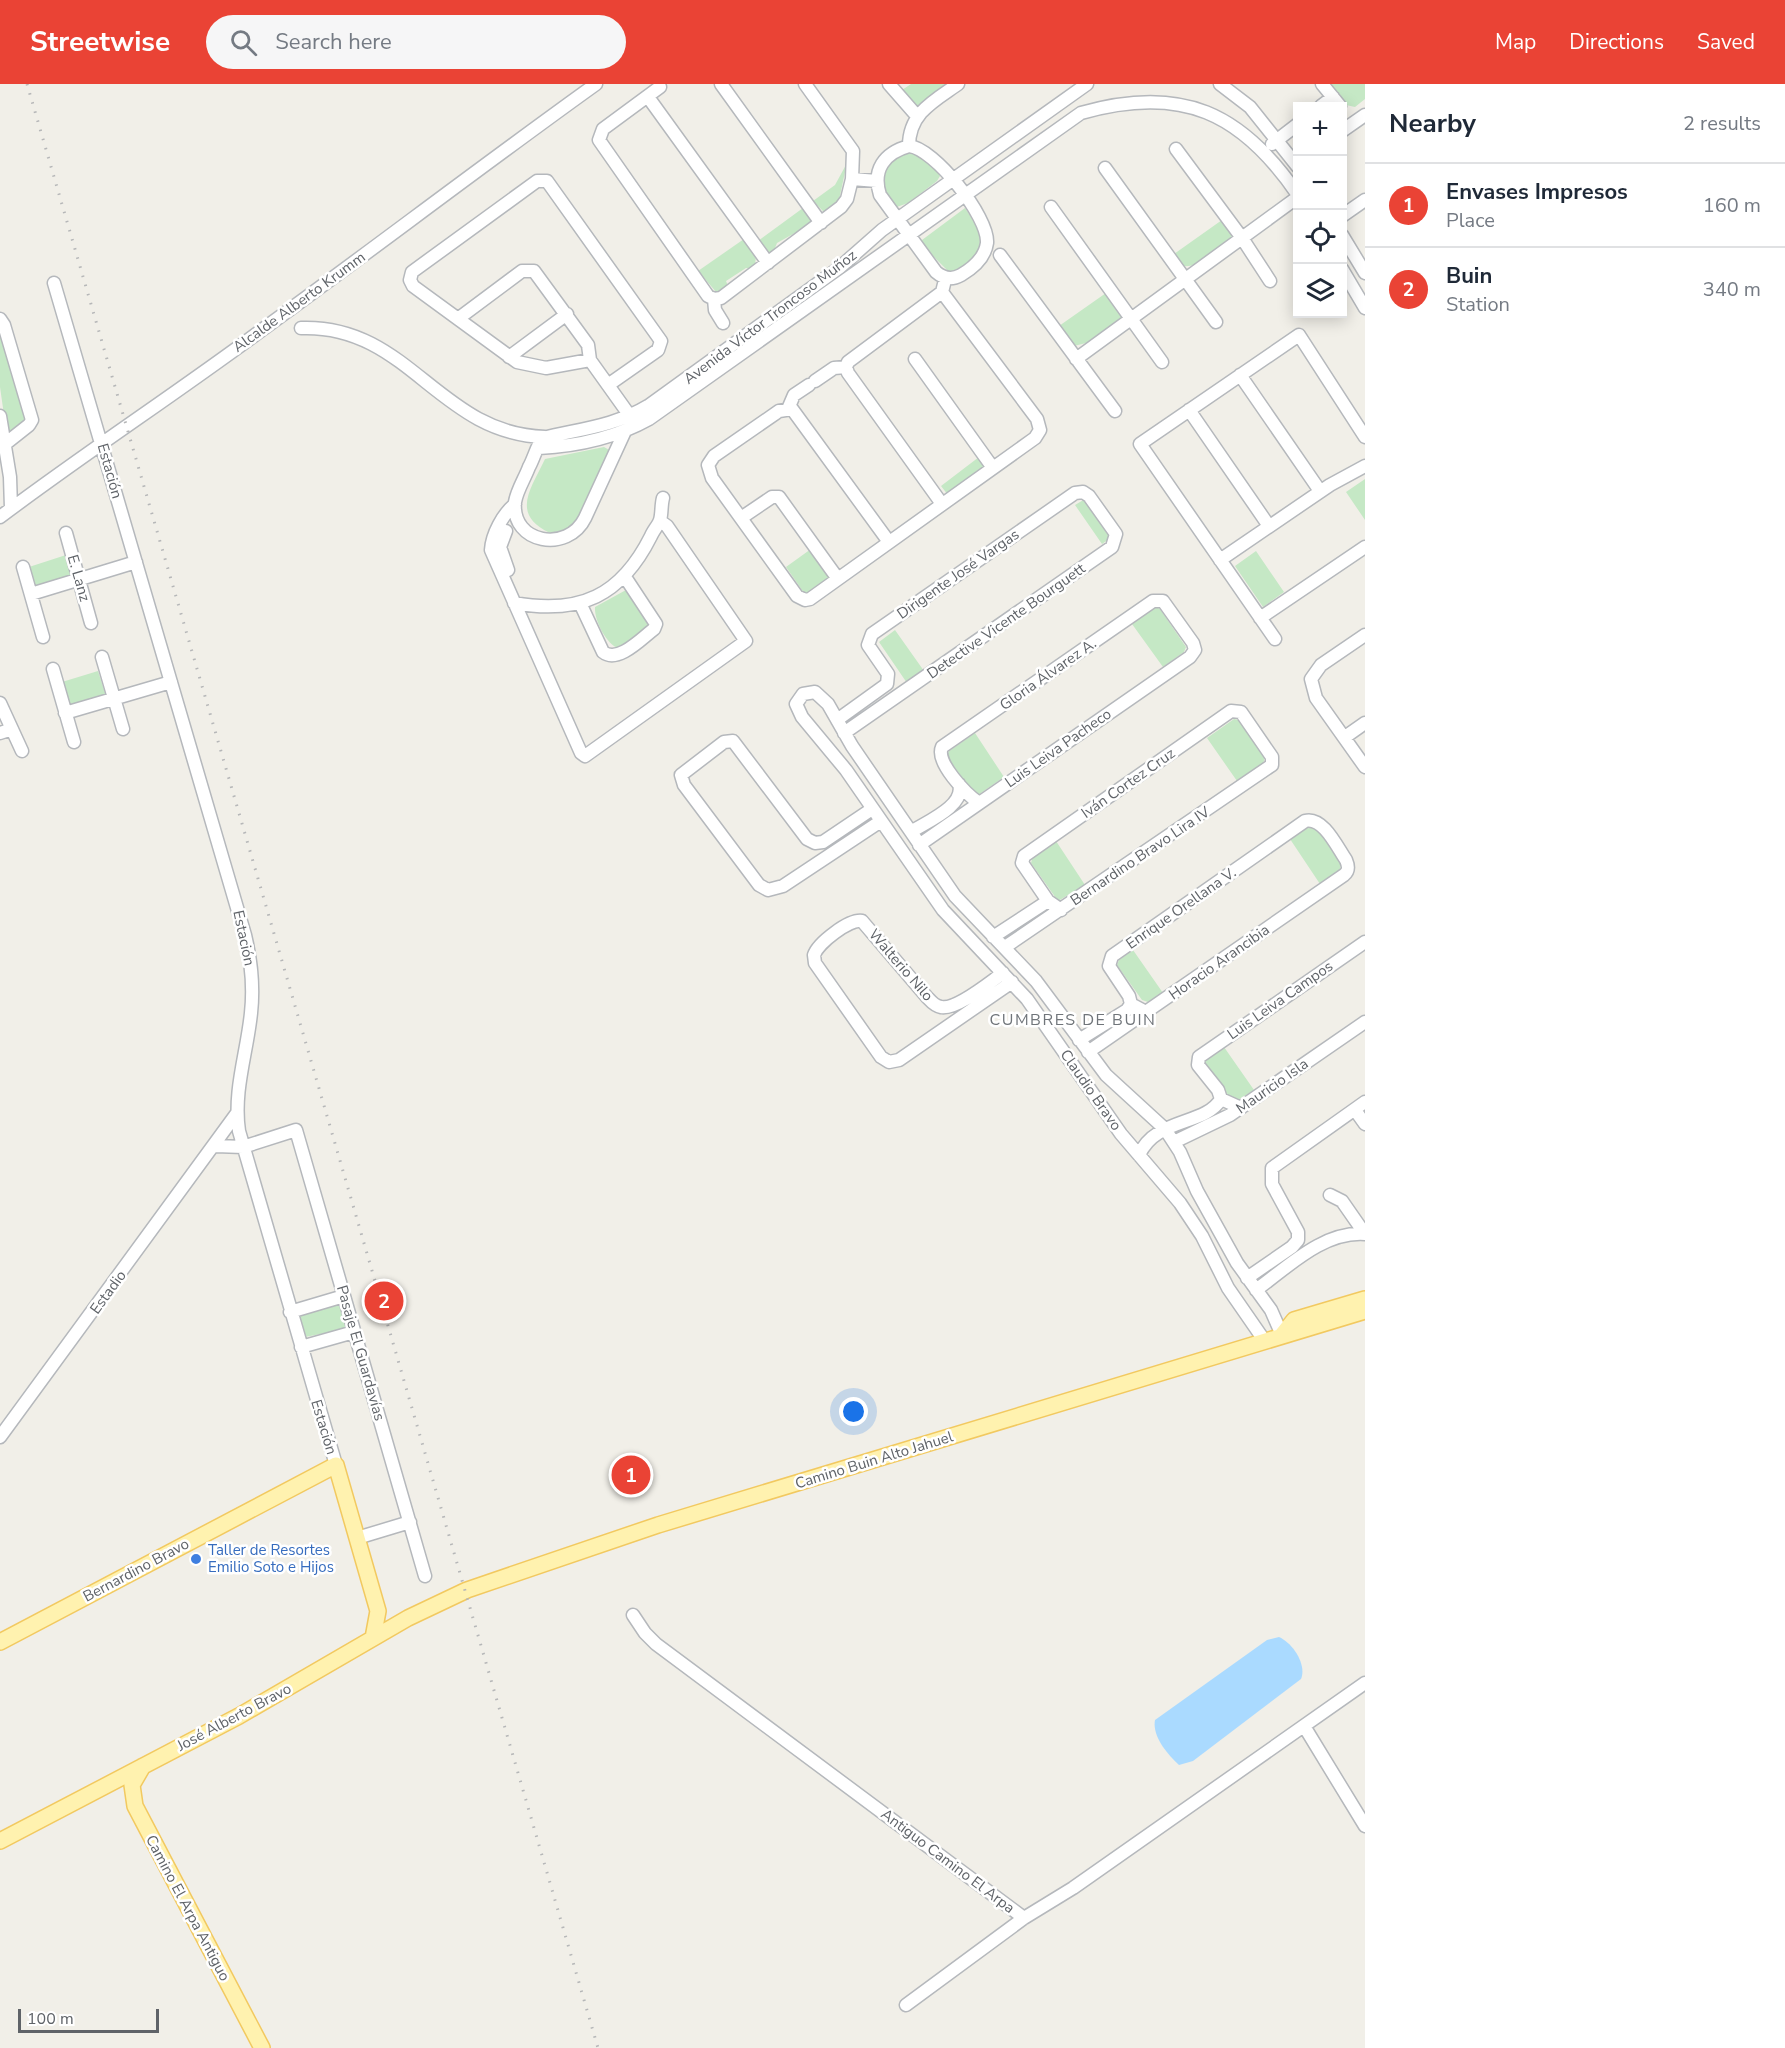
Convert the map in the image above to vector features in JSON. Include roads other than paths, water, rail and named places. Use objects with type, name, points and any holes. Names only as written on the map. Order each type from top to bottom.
[{"type":"main road","name":"Camino Buin Alto Jahuel","points":[[1282,1335],[1294,1320],[1365,1299]]},
{"type":"main road","name":"Camino Buin Alto Jahuel","points":[[467,1590],[658,1525],[1365,1311]]},
{"type":"main road","name":"Estación","points":[[336,1465],[375,1598],[378,1618],[373,1638]]},
{"type":"main road","name":"Bernardino Bravo","points":[[0,1642],[336,1465]]},
{"type":"main road","name":"José Alberto Bravo","points":[[0,1841],[282,1692],[408,1618],[467,1590]]},
{"type":"main road","points":[[375,1598],[390,1613],[408,1618]]},
{"type":"main road","name":"Camino El Arpa Antiguo","points":[[143,1766],[132,1785],[135,1806],[262,2048]]},
{"type":"street","name":"Alcalde Alberto Krumm","points":[[0,517],[259,333],[596,84]]},
{"type":"street","points":[[720,84],[821,223]]},
{"type":"street","points":[[660,87],[603,129],[599,137],[600,143],[708,296],[714,299],[721,298],[844,203],[852,179],[853,151],[805,84]]},
{"type":"street","points":[[889,84],[917,116]]},
{"type":"street","points":[[909,146],[909,131],[917,116],[958,84]]},
{"type":"street","name":"Avenida Víctor Troncoso Muñoz","points":[[542,442],[578,444],[625,431],[649,419],[674,395],[839,268],[869,240],[1087,84]]},
{"type":"street","points":[[1323,84],[1336,102]]},
{"type":"street","points":[[1215,86],[1242,100],[1293,161]]},
{"type":"street","name":"Avenida Víctor Troncoso Muñoz","points":[[542,442],[590,430],[630,416],[674,395],[910,237],[1081,113],[1113,96],[1135,89]]},
{"type":"street","points":[[1197,96],[1231,114],[1265,150],[1293,188]]},
{"type":"street","points":[[648,97],[768,263]]},
{"type":"street","points":[[1347,128],[1365,115]]},
{"type":"street","points":[[1347,116],[1353,124]]},
{"type":"street","points":[[1265,150],[1293,128]]},
{"type":"street","points":[[909,146],[926,152],[952,180],[981,218],[987,245],[976,263],[956,278],[946,278],[936,272],[897,220],[880,195],[877,182],[879,167],[888,154],[909,146]]},
{"type":"street","points":[[1176,149],[1242,238],[1270,282]]},
{"type":"street","points":[[1106,168],[1216,322]]},
{"type":"street","points":[[1284,175],[1293,169]]},
{"type":"street","points":[[852,179],[877,182]]},
{"type":"street","points":[[590,360],[546,368],[526,365],[509,357],[413,286],[410,280],[412,272],[537,181],[544,180],[550,183],[661,341],[658,350],[608,385]]},
{"type":"street","points":[[1076,358],[1293,200]]},
{"type":"street","points":[[1347,213],[1365,200]]},
{"type":"street","points":[[1051,207],[1162,362]]},
{"type":"street","points":[[1347,243],[1365,273]]},
{"type":"street","points":[[1000,255],[1115,411]]},
{"type":"street","points":[[459,318],[527,269],[536,273],[588,345],[590,360],[630,416]]},
{"type":"street","points":[[1347,277],[1365,308]]},
{"type":"street","points":[[942,504],[848,374],[846,367],[848,362],[942,292],[946,278]]},
{"type":"street","name":"Estación","points":[[54,283],[250,958],[252,1002],[237,1113],[243,1147],[336,1465]]},
{"type":"street","points":[[846,367],[834,368],[794,395],[788,408],[779,411],[710,462],[709,473],[798,598],[810,599],[1035,438],[1040,430],[1039,422],[942,292]]},
{"type":"street","points":[[714,299],[715,310],[723,323]]},
{"type":"street","points":[[509,357],[567,314]]},
{"type":"street","points":[[0,319],[32,420],[29,425],[4,444]]},
{"type":"street","points":[[301,328],[330,329],[364,339],[397,358],[474,418],[506,432],[542,442],[516,509],[504,516],[492,541],[491,550],[518,604],[581,753],[587,755],[746,640],[667,525],[660,521]]},
{"type":"street","points":[[1275,639],[1140,444],[1299,335],[1365,437]]},
{"type":"street","points":[[915,359],[993,468]]},
{"type":"street","points":[[1240,375],[1320,491]]},
{"type":"street","points":[[788,408],[797,414],[889,542]]},
{"type":"street","points":[[1189,410],[1269,526]]},
{"type":"street","points":[[0,416],[10,477],[11,508]]},
{"type":"street","points":[[516,509],[524,529],[542,540],[555,541],[572,534],[585,518],[625,431]]},
{"type":"street","points":[[1220,560],[1320,491],[1365,466]]},
{"type":"street","points":[[10,477],[27,497]]},
{"type":"street","name":"Dirigente José Vargas","points":[[908,690],[887,676],[868,645],[870,635],[1075,493],[1083,492]]},
{"type":"street","name":"Detective Vicente Bourguett","points":[[844,733],[1114,545],[1116,538],[1114,531],[1089,496],[1083,492]]},
{"type":"street","points":[[741,518],[772,496],[779,496],[838,579]]},
{"type":"street","points":[[518,604],[558,607],[580,603],[602,594],[625,577],[660,521],[663,498]]},
{"type":"street","name":"E. Lanz","points":[[66,532],[92,623]]},
{"type":"street","points":[[1260,618],[1365,547]]},
{"type":"street","points":[[31,594],[136,562]]},
{"type":"street","points":[[23,567],[43,637]]},
{"type":"street","points":[[580,603],[603,652],[609,656],[618,656],[654,629],[656,624],[625,577]]},
{"type":"street","name":"Luis Leiva Pacheco","points":[[919,845],[1190,657],[1195,650],[1193,643],[1166,604],[1160,600]]},
{"type":"street","name":"Gloria Álvarez A.","points":[[959,784],[941,760],[940,752],[944,746],[1153,601],[1160,600]]},
{"type":"street","points":[[1365,635],[1322,665],[1311,679],[1316,698],[1365,767]]},
{"type":"street","points":[[102,657],[123,729]]},
{"type":"street","points":[[53,669],[74,742]]},
{"type":"street","points":[[837,720],[883,689],[887,676]]},
{"type":"street","points":[[66,713],[171,682]]},
{"type":"street","name":"Claudio Bravo","points":[[1264,1340],[1223,1280],[1191,1219],[1139,1155],[1023,994],[960,931],[929,892],[846,770],[802,717],[796,707],[797,700],[807,692],[818,693],[861,760],[965,909],[1036,981],[1088,1053],[1113,1082],[1165,1129],[1244,1274],[1270,1310],[1282,1335]]},
{"type":"street","points":[[0,703],[6,731],[22,751]]},
{"type":"street","name":"Bernardino Bravo Lira IV","points":[[1005,948],[1273,762],[1238,710]]},
{"type":"street","name":"Iván Cortez Cruz","points":[[1048,901],[1022,860],[1025,855],[1231,711],[1238,710]]},
{"type":"street","points":[[1345,737],[1365,723]]},
{"type":"street","points":[[828,855],[733,741],[724,742],[684,770],[681,777],[684,785],[765,889],[783,886],[880,820]]},
{"type":"street","points":[[846,770],[861,760]]},
{"type":"street","points":[[959,784],[979,803]]},
{"type":"street","points":[[911,832],[957,800],[960,791],[959,784]]},
{"type":"street","points":[[813,865],[817,843],[872,808]]},
{"type":"street","name":"Horacio Arancibia","points":[[1088,1053],[1344,876],[1348,869],[1346,860],[1320,823],[1311,820]]},
{"type":"street","name":"Enrique Orellana V.","points":[[1131,1004],[1129,996],[1109,966],[1112,956],[1305,821],[1311,820]]},
{"type":"street","points":[[929,892],[945,882]]},
{"type":"street","points":[[1048,901],[1061,910]]},
{"type":"street","name":"Bernardino Bravo Lira IV","points":[[993,937],[1048,901]]},
{"type":"street","name":"Walterio Nilo","points":[[944,1007],[949,1026],[899,1060],[890,1062],[881,1057],[813,957],[818,947],[852,922],[860,921],[933,1004],[944,1007],[956,1005],[1008,978]]},
{"type":"street","name":"Luis Leiva Campos","points":[[1221,1099],[1218,1090],[1197,1061],[1201,1055],[1365,942]]},
{"type":"street","points":[[949,1026],[1008,978]]},
{"type":"street","points":[[1023,994],[1027,986],[1036,981]]},
{"type":"street","points":[[1080,1040],[1126,1010],[1131,1004],[1146,1012]]},
{"type":"street","name":"Mauricio Isla","points":[[1174,1142],[1241,1108],[1365,1022]]},
{"type":"street","points":[[1221,1099],[1241,1108]]},
{"type":"street","name":"Mauricio Isla","points":[[1165,1129],[1210,1109],[1221,1099]]},
{"type":"street","points":[[1223,1280],[1244,1274],[1292,1247],[1298,1240],[1298,1232],[1272,1184],[1272,1168],[1360,1106],[1365,1124]]},
{"type":"street","name":"Estadio","points":[[0,1437],[216,1146],[237,1113]]},
{"type":"street","points":[[1139,1155],[1147,1140],[1165,1129]]},
{"type":"street","name":"Pasaje El Guardavías","points":[[243,1147],[296,1131],[425,1576]]},
{"type":"street","points":[[216,1146],[243,1147]]},
{"type":"street","points":[[1330,1195],[1342,1201],[1365,1234]]},
{"type":"street","points":[[1298,1232],[1319,1245]]},
{"type":"street","points":[[1256,1290],[1319,1245],[1344,1234],[1365,1234]]},
{"type":"street","points":[[290,1312],[344,1296]]},
{"type":"street","points":[[301,1347],[354,1332]]},
{"type":"street","points":[[357,1538],[410,1522]]},
{"type":"street","name":"Antiguo Camino El Arpa","points":[[633,1615],[656,1644],[1024,1918],[1073,1888],[1365,1683]]},
{"type":"street","points":[[1304,1726],[1365,1826]]},
{"type":"street","points":[[906,2005],[1024,1918]]},
{"type":"water","points":[[1279,1637],[1294,1649],[1302,1667],[1301,1679],[1193,1761],[1179,1765],[1165,1750],[1158,1738],[1155,1720],[1267,1640]]},
{"type":"railway","points":[[27,84],[598,2048]]},
{"type":"place","name":"Buin","points":[[384,1301]]},
{"type":"place","name":"Envases Impresos","points":[[631,1475]]},
{"type":"place","name":"Taller de Resortes Emilio Soto e Hijos","points":[[196,1559]]},
{"type":"district","name":"CUMBRES DE BUIN","points":[[1073,1020]]}]
